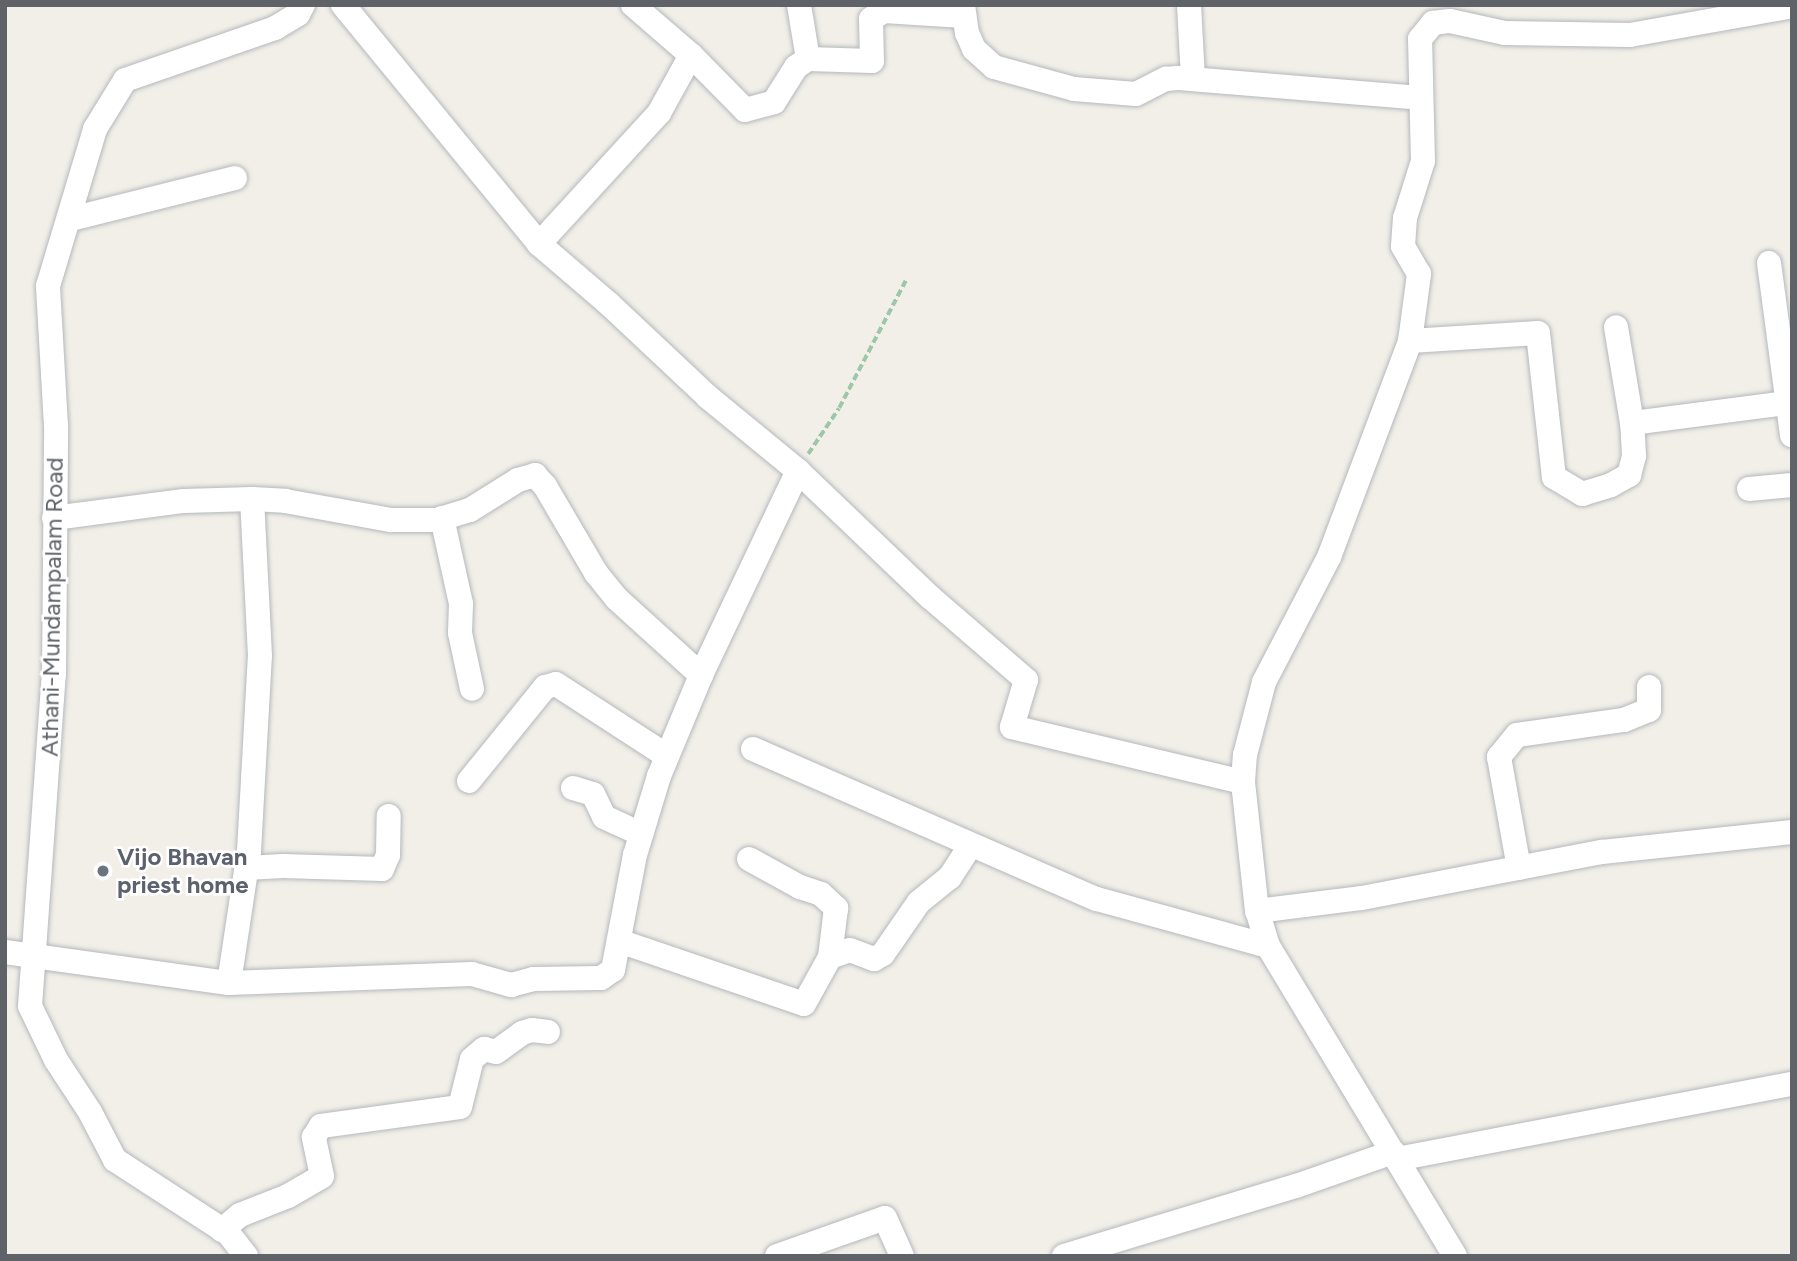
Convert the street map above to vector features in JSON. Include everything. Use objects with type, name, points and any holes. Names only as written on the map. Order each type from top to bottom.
[{"type":"street","name":"Athani-Mundampalam Road","points":[[246,1256],[222,1230],[115,1160],[90,1112],[56,1060],[30,1006],[54,675],[56,426],[48,286],[71,219],[95,128],[125,80],[275,28],[298,14],[303,5]]},
{"type":"street","points":[[344,5],[539,244],[609,304],[708,397],[798,471],[930,597],[1026,680],[1012,727],[1244,782]]},
{"type":"street","points":[[633,5],[691,55],[745,110],[774,102],[796,67],[808,59],[872,61],[871,19],[884,10],[963,11],[974,49],[994,67],[1074,89],[1119,95],[1136,94],[1166,79],[1193,78],[1420,98]]},
{"type":"street","points":[[799,5],[808,59]]},
{"type":"street","points":[[1188,5],[1193,78]]},
{"type":"street","points":[[1455,1256],[1268,946],[1257,911],[1244,782],[1245,755],[1264,682],[1329,557],[1410,341],[1419,274],[1403,246],[1405,218],[1423,161],[1420,39],[1426,14],[1505,33],[1630,35],[1753,9],[1792,6]]},
{"type":"street","points":[[539,244],[659,113],[691,55]]},
{"type":"street","points":[[71,219],[235,178]]},
{"type":"street","points":[[1769,263],[1792,435]]},
{"type":"street","points":[[1410,341],[1538,333],[1554,477],[1582,494],[1611,485],[1629,475],[1634,456],[1632,423],[1615,327]]},
{"type":"street","points":[[1632,423],[1787,402]]},
{"type":"street","points":[[5,951],[34,958],[229,983],[472,974],[511,985],[533,979],[601,978],[613,970],[641,834],[667,756],[701,675],[798,471]]},
{"type":"street","points":[[54,518],[184,501],[252,499],[285,501],[391,520],[442,518],[470,510],[518,480],[534,475],[545,485],[596,573],[616,598],[701,675]]},
{"type":"street","points":[[1749,489],[1792,485]]},
{"type":"street","points":[[229,983],[246,868],[260,656],[252,499]]},
{"type":"street","points":[[442,518],[461,604],[460,633],[472,689]]},
{"type":"street","points":[[469,781],[545,687],[556,684],[667,756]]},
{"type":"street","points":[[1519,868],[1499,757],[1517,735],[1625,720],[1649,710],[1649,687]]},
{"type":"street","points":[[753,749],[970,846],[1097,899],[1268,946]]},
{"type":"street","points":[[573,788],[593,794],[604,817],[641,834]]},
{"type":"street","points":[[246,868],[283,866],[382,869],[388,855],[389,816]]},
{"type":"street","points":[[1257,911],[1362,898],[1602,852],[1792,832]]},
{"type":"street","points":[[830,957],[850,950],[874,959],[883,954],[919,902],[950,877],[970,846]]},
{"type":"street","points":[[619,941],[804,1004],[830,957],[836,908],[821,894],[800,887],[749,859]]},
{"type":"street","points":[[5,966],[34,958]]},
{"type":"street","points":[[222,1230],[240,1215],[288,1196],[321,1176],[314,1137],[321,1126],[460,1107],[472,1059],[484,1049],[496,1052],[532,1030],[548,1032]]},
{"type":"street","points":[[1064,1256],[1395,1156],[1792,1084]]},
{"type":"street","points":[[777,1256],[885,1218],[902,1256]]},
{"type":"path","points":[[798,471],[839,408],[906,280]]},
{"type":"place","name":"Vijo Bhavan priest home","points":[[103,871]]}]
